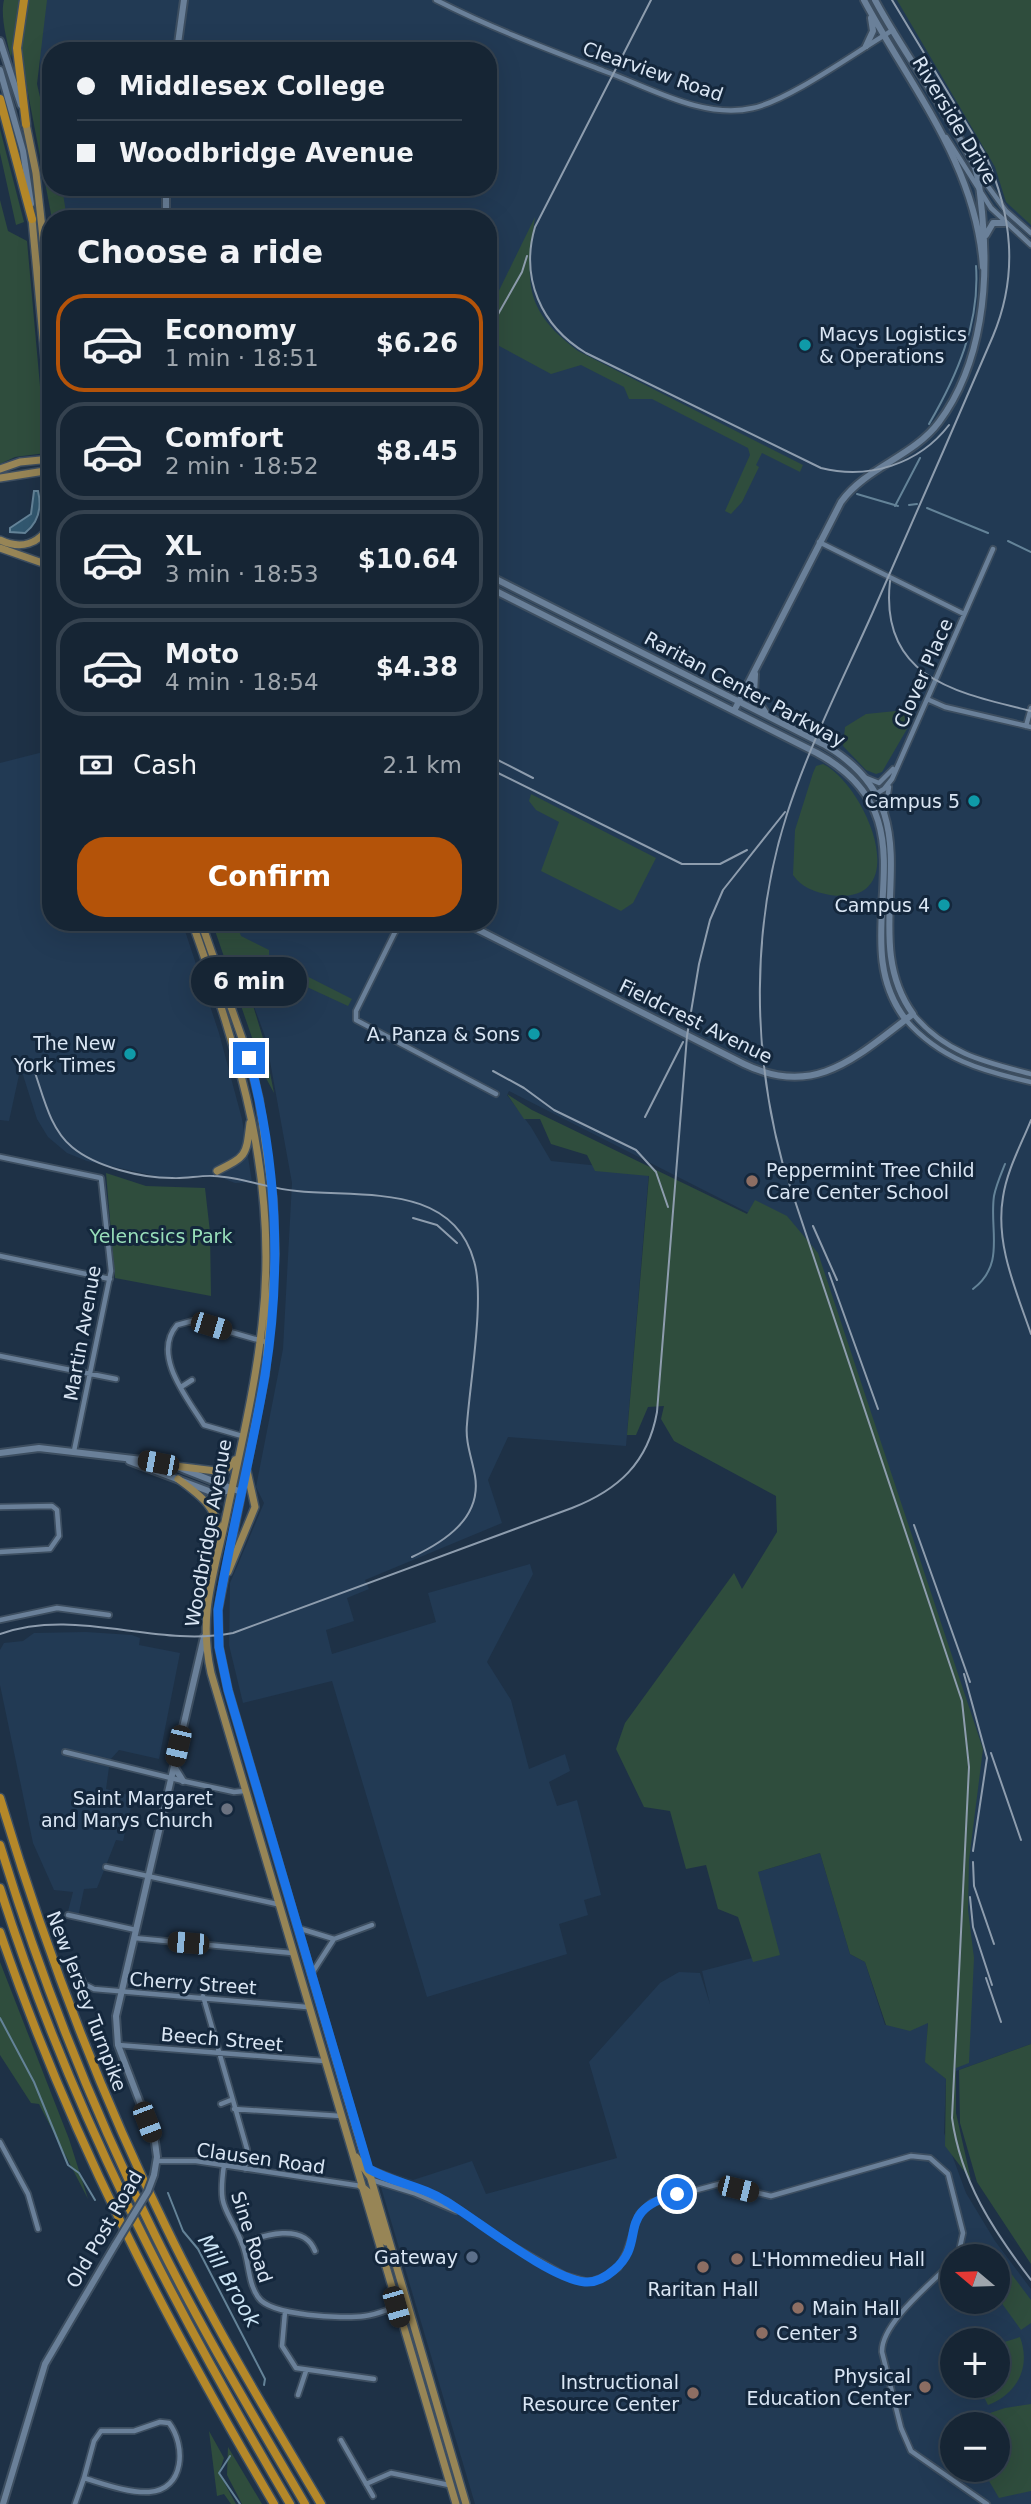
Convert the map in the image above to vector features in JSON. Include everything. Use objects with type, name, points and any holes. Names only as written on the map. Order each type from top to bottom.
[{"type":"highway","points":[[24,0],[17,48],[26,124]]},
{"type":"highway","points":[[0,99],[18,157],[32,219]]},
{"type":"highway","points":[[0,115],[18,157]]},
{"type":"highway","name":"New Jersey Turnpike","points":[[0,1798],[64,1991],[145,2185],[222,2333],[321,2504]]},
{"type":"highway","name":"New Jersey Turnpike","points":[[0,1845],[51,1996],[133,2190],[204,2328],[305,2504]]},
{"type":"highway","points":[[0,1888],[57,2049],[120,2194],[192,2334],[290,2504]]},
{"type":"highway","points":[[0,1933],[45,2054],[106,2196],[180,2341],[274,2504]]},
{"type":"main road","points":[[178,42],[184,0]]},
{"type":"main road","name":"Riverside Drive","points":[[875,0],[973,165]]},
{"type":"main road","points":[[865,1],[873,29],[866,46]]},
{"type":"main road","name":"Riverside Drive","points":[[865,1],[940,127]]},
{"type":"main road","points":[[0,41],[26,124],[36,173],[42,228]]},
{"type":"main road","points":[[0,69],[23,151],[42,327]]},
{"type":"main road","points":[[940,127],[964,179],[974,209],[984,293]]},
{"type":"main road","points":[[734,711],[837,507],[854,487],[919,443],[941,420],[974,346],[984,293],[985,240],[980,193],[973,165]]},
{"type":"main road","points":[[985,240],[991,225],[1005,223]]},
{"type":"main road","points":[[0,469],[20,462],[42,460]]},
{"type":"main road","points":[[0,478],[42,471]]},
{"type":"main road","points":[[0,540],[16,545],[29,544],[42,535]]},
{"type":"main road","points":[[0,548],[42,563]]},
{"type":"main road","name":"Raritan Center Parkway","points":[[497,580],[836,752],[861,775],[875,795],[887,820],[893,860],[890,959],[898,987],[913,1014]]},
{"type":"main road","name":"Raritan Center Parkway","points":[[497,592],[834,763],[850,776],[867,799],[878,821],[885,850],[882,967],[892,998],[906,1020]]},
{"type":"main road","points":[[758,663],[754,697],[774,719]]},
{"type":"main road","name":"Woodbridge Avenue","points":[[195,931],[234,1044],[252,1115],[265,1230],[265,1279],[259,1341],[232,1490],[205,1612],[204,1637],[211,1673],[277,1905],[456,2504]]},
{"type":"main road","name":"Woodbridge Avenue","points":[[204,931],[249,1058],[265,1133],[275,1254],[269,1343],[222,1586],[217,1622],[219,1647],[310,1976],[467,2504]]},
{"type":"main road","name":"Fieldcrest Avenue","points":[[481,931],[769,1075],[802,1078],[828,1072],[844,1065],[913,1014]]},
{"type":"main road","points":[[216,1171],[236,1163],[243,1156],[248,1146],[252,1115]]},
{"type":"main road","points":[[0,1453],[26,1448],[74,1451],[224,1472],[232,1466],[237,1456]]},
{"type":"main road","points":[[117,1457],[214,1493],[232,1490]]},
{"type":"main road","points":[[222,1586],[255,1507],[247,1464]]},
{"type":"main road","points":[[174,1466],[254,1498]]},
{"type":"main road","points":[[178,1479],[212,1508],[218,1523],[218,1546]]},
{"type":"main road","name":"Old Post Road","points":[[3,2504],[46,2364],[148,2191],[154,2175],[157,2161],[155,2142],[118,2045],[115,2029],[121,1992],[204,1637]]},
{"type":"main road","points":[[174,1762],[175,1773],[183,1781]]},
{"type":"main road","points":[[245,1791],[253,1776]]},
{"type":"main road","points":[[351,2147],[365,2173],[372,2180]]},
{"type":"main road","points":[[361,2186],[369,2193],[394,2258]]},
{"type":"street","name":"Clearview Road","points":[[436,0],[520,40],[691,103],[724,111],[748,109],[773,101],[893,30]]},
{"type":"street","name":"Riverside Drive","points":[[940,127],[980,193],[1005,223],[1031,245]]},
{"type":"street","name":"Riverside Drive","points":[[973,165],[1006,211],[1031,233]]},
{"type":"street","points":[[820,542],[964,614]]},
{"type":"street","name":"Clover Place","points":[[867,799],[887,787],[893,777],[993,549]]},
{"type":"street","points":[[927,699],[944,706],[1029,726],[1031,708]]},
{"type":"street","points":[[861,775],[873,782],[881,782],[903,754]]},
{"type":"street","points":[[887,820],[885,804],[893,777]]},
{"type":"street","points":[[396,931],[355,1013],[356,1020],[496,1094]]},
{"type":"street","name":"Raritan Center Parkway","points":[[913,1014],[938,1040],[959,1053],[1031,1074]]},
{"type":"street","name":"Raritan Center Parkway","points":[[906,1020],[930,1044],[957,1060],[1031,1082]]},
{"type":"street","name":"Martin Avenue","points":[[0,1157],[101,1178],[110,1279],[74,1451]]},
{"type":"street","points":[[0,1256],[110,1279]]},
{"type":"street","points":[[242,1436],[204,1425],[171,1371],[168,1356],[172,1334],[177,1325],[192,1321],[269,1343]]},
{"type":"street","points":[[0,1356],[117,1379]]},
{"type":"street","points":[[181,1387],[192,1380]]},
{"type":"street","points":[[0,1507],[52,1506],[57,1510],[59,1536],[50,1549],[0,1552]]},
{"type":"street","points":[[0,1620],[57,1608],[108,1615]]},
{"type":"street","points":[[65,1752],[183,1781],[234,1792],[245,1791]]},
{"type":"street","points":[[106,1867],[277,1905]]},
{"type":"street","points":[[68,1915],[135,1934],[292,1953]]},
{"type":"street","points":[[310,1976],[334,1939],[372,1925]]},
{"type":"street","points":[[296,1927],[334,1939]]},
{"type":"street","name":"Cherry Street","points":[[82,1979],[89,1987],[121,1992],[203,1996],[307,2007]]},
{"type":"street","points":[[203,1996],[233,2109],[247,2149],[245,2169]]},
{"type":"street","name":"Beech Street","points":[[118,2045],[324,2061]]},
{"type":"street","points":[[221,2104],[231,2100]]},
{"type":"street","points":[[233,2109],[341,2116]]},
{"type":"street","points":[[0,2142],[29,2194],[38,2229]]},
{"type":"street","points":[[0,2155],[6,2152]]},
{"type":"street","points":[[372,2180],[414,2193],[463,2214],[564,2275],[594,2281],[606,2277],[623,2260],[639,2214],[652,2202],[719,2184],[771,2196],[911,2156],[921,2156],[938,2163],[948,2174],[963,2233],[961,2244]]},
{"type":"street","name":"Clausen Road","points":[[157,2161],[196,2161],[361,2186]]},
{"type":"street","name":"Sine Road","points":[[224,2165],[220,2197],[242,2244],[258,2297],[273,2310],[359,2317],[396,2307]]},
{"type":"street","points":[[369,2169],[447,2201],[463,2214]]},
{"type":"street","points":[[242,2244],[265,2234],[280,2232],[310,2241],[315,2251]]},
{"type":"street","points":[[940,2274],[892,2324],[882,2341],[882,2352],[901,2428],[911,2451],[986,2504]]},
{"type":"street","points":[[285,2312],[282,2346],[296,2368],[374,2378]]},
{"type":"street","points":[[298,2395],[306,2371]]},
{"type":"street","points":[[75,2504],[94,2441],[101,2431],[134,2431],[160,2422],[169,2423],[177,2434],[180,2465],[169,2485],[159,2490],[135,2491],[84,2478]]},
{"type":"street","points":[[341,2440],[373,2496]]},
{"type":"street","points":[[366,2484],[391,2473],[450,2485]]},
{"type":"shaded area","points":[[45,0],[1031,0],[1031,2044],[945,2075],[798,1238],[509,1091],[507,1095],[531,1127],[551,1161],[649,1171],[626,1446],[508,1437],[488,1480],[502,1523],[365,1580],[369,1589],[347,1598],[354,1621],[326,1630],[332,1654],[436,1622],[428,1593],[530,1564],[533,1574],[487,1662],[511,1700],[529,1769],[565,1754],[570,1771],[549,1782],[557,1806],[577,1800],[601,1895],[584,1900],[588,1915],[559,1924],[567,1954],[427,1997],[332,1681],[243,1703],[229,1645],[230,1583],[264,1503],[256,1487],[283,1349],[292,1183],[266,1039],[239,966],[218,931],[497,931],[497,210],[54,210],[53,196],[497,196],[497,42],[42,42],[42,83],[38,41]]},
{"type":"shaded area","points":[[34,491],[38,491],[40,503],[34,524],[25,533],[10,532],[10,528],[31,514]]},
{"type":"shaded area","points":[[42,752],[42,931],[185,931],[219,1033],[242,1119],[252,1182],[235,1183],[217,1176],[165,1178],[87,1161],[67,1153],[48,1137],[37,1119],[23,1075],[19,1075],[9,1121],[0,1120],[0,763]]},
{"type":"shaded area","points":[[34,1633],[132,1635],[140,1638],[139,1645],[180,1653],[159,1759],[119,1750],[110,1760],[106,1789],[129,1795],[132,1803],[123,1841],[116,1840],[97,1888],[84,1889],[78,1917],[67,1915],[73,1892],[54,1890],[33,1843],[0,1685],[0,1650],[4,1643],[23,1641]]},
{"type":"shaded area","points":[[820,1853],[850,1954],[865,1962],[885,2025],[928,2022],[926,2061],[946,2079],[944,2133],[966,2193],[997,2244],[940,2244],[940,2314],[1010,2314],[1010,2261],[1031,2289],[1031,2504],[475,2504],[375,2167],[413,2180],[472,2161],[486,2194],[617,2158],[589,2062],[660,1983],[679,1972],[700,1973],[710,2004],[702,1971],[752,1958],[754,1962],[758,1872]]},
{"type":"green space","points":[[4,0],[21,0],[11,58],[3,21]]},
{"type":"green space","points":[[29,0],[47,0],[37,84],[42,106],[42,167],[23,67],[22,45]]},
{"type":"green space","points":[[897,0],[1031,0],[1031,225],[1006,202],[995,167]]},
{"type":"green space","points":[[0,129],[24,222],[16,225],[0,153]]},
{"type":"green space","points":[[48,196],[63,196],[66,210],[50,210]]},
{"type":"green space","points":[[0,200],[8,231],[27,241],[42,408],[42,454],[15,457],[0,464]]},
{"type":"green space","points":[[535,217],[530,259],[532,292],[537,307],[560,336],[578,351],[803,465],[800,472],[762,453],[756,465],[759,467],[742,502],[731,514],[725,511],[750,455],[748,448],[652,399],[629,399],[624,387],[581,365],[551,374],[497,345],[497,295]]},
{"type":"green space","points":[[906,710],[912,712],[907,729],[882,772],[876,774],[866,770],[843,746],[845,727],[866,714]]},
{"type":"green space","points":[[823,764],[839,776],[855,795],[875,842],[877,865],[871,883],[856,894],[830,895],[819,892],[805,886],[793,875],[795,830],[813,773],[816,766]]},
{"type":"green space","points":[[531,794],[656,858],[633,903],[621,911],[541,871],[559,822],[536,810],[529,801]]},
{"type":"green space","points":[[215,931],[239,931],[241,936],[269,950],[269,957],[352,999],[348,1006],[244,958],[239,960],[263,1038],[274,1093],[266,1078]]},
{"type":"green space","points":[[507,1094],[532,1110],[747,1214],[755,1200],[787,1216],[818,1253],[983,1749],[969,1860],[968,1910],[974,1958],[969,2063],[956,2068],[956,2113],[971,2180],[945,2146],[946,2079],[925,2062],[928,2023],[910,2031],[886,2025],[865,1962],[850,1954],[820,1853],[758,1872],[780,1955],[753,1962],[738,1917],[718,1909],[706,1865],[686,1869],[670,1811],[644,1807],[616,1749],[625,1723],[734,1573],[742,1589],[777,1532],[776,1496],[674,1441],[661,1419],[664,1406],[648,1407],[636,1435],[627,1435],[649,1176],[595,1171],[587,1155],[551,1144],[540,1119],[524,1119]]},
{"type":"green space","name":"Yelencsics Park","points":[[106,1173],[146,1186],[205,1188],[210,1232],[211,1296],[115,1278]]},
{"type":"green space","points":[[0,1962],[69,2139],[88,2199],[39,2104],[31,2103],[0,2055]]},
{"type":"green space","points":[[1031,2044],[1031,2264],[977,2182],[960,2123],[959,2070]]},
{"type":"green space","points":[[1010,2272],[1031,2300],[1031,2323],[1021,2330],[1010,2314]]},
{"type":"green space","points":[[1020,2337],[1024,2359],[1023,2369],[1010,2391],[1010,2340]]},
{"type":"green space","points":[[984,2398],[1001,2398],[998,2400],[988,2405]]},
{"type":"green space","points":[[1031,2404],[1031,2491],[999,2498],[990,2482],[1010,2482],[1010,2412],[993,2412]]},
{"type":"green space","points":[[209,2431],[224,2458],[219,2473],[236,2504],[231,2504],[224,2494],[217,2496]]},
{"type":"green space","points":[[228,2447],[262,2504],[242,2504],[227,2475]]},
{"type":"waterway","points":[[929,424],[949,387],[970,328],[976,266]]},
{"type":"waterway","points":[[895,506],[920,458]]},
{"type":"waterway","points":[[857,494],[898,506]]},
{"type":"waterway","points":[[909,505],[917,504]]},
{"type":"waterway","points":[[927,508],[988,533]]},
{"type":"waterway","points":[[1008,541],[1031,552]]},
{"type":"waterway","points":[[973,1289],[990,1269],[993,1258],[994,1196],[1005,1164]]},
{"type":"waterway","name":"Mill Brook","points":[[0,2018],[34,2082],[68,2165],[79,2173],[95,2200]]},
{"type":"waterway","name":"Mill Brook","points":[[168,2193],[183,2231],[198,2249],[265,2379],[264,2385]]},
{"type":"waterway","name":"Mill Brook","points":[[230,2456],[219,2473],[240,2504]]},
{"type":"railway","points":[[651,0],[535,227],[530,264],[538,299],[546,315],[570,342],[586,353],[821,468],[857,472],[892,466],[923,450],[949,425]]},
{"type":"railway","points":[[892,0],[985,154],[1006,222],[1009,244],[1007,290],[993,336],[816,738],[787,814],[767,900],[762,944],[761,1034],[765,1078],[783,1165],[962,1701],[969,1767],[952,2118],[956,2141],[971,2184],[992,2224],[1031,2280]]},
{"type":"railway","points":[[497,316],[522,272],[527,256]]},
{"type":"railway","points":[[890,581],[890,614],[897,640],[911,660],[929,676],[951,688],[1031,711]]},
{"type":"railway","points":[[497,760],[533,778]]},
{"type":"railway","points":[[497,772],[682,864],[720,864],[747,850]]},
{"type":"railway","points":[[0,1634],[29,1627],[58,1625],[175,1636],[233,1633],[572,1508],[603,1493],[628,1472],[646,1446],[657,1412],[687,1036],[699,964],[710,920],[723,890],[785,812]]},
{"type":"railway","points":[[645,1117],[683,1042]]},
{"type":"railway","points":[[33,1067],[48,1110],[64,1139],[82,1154],[106,1166],[160,1177],[224,1177],[287,1190],[401,1199],[425,1206],[446,1218],[463,1236],[474,1261],[478,1296],[467,1431],[476,1491],[473,1504],[458,1527],[436,1544],[412,1557]]},
{"type":"railway","points":[[493,1071],[524,1088],[554,1110],[636,1150],[656,1172],[668,1207]]},
{"type":"railway","points":[[1031,1120],[1008,1177],[1001,1215],[1008,1267],[1031,1334]]},
{"type":"railway","points":[[413,1218],[437,1225],[457,1243]]},
{"type":"railway","points":[[813,1226],[837,1280]]},
{"type":"railway","points":[[829,1273],[878,1409]]},
{"type":"railway","points":[[914,1525],[970,1682]]},
{"type":"railway","points":[[964,1674],[987,1758],[973,1851]]},
{"type":"railway","points":[[991,1753],[1021,1840]]},
{"type":"railway","points":[[973,1862],[974,1886],[994,1944]]},
{"type":"railway","points":[[970,1897],[973,1927],[992,1985]]},
{"type":"railway","points":[[986,1978],[1001,2022]]},
{"type":"place","name":"Macys Logistics & Operations","points":[[805,345]]},
{"type":"place","name":"Campus 5","points":[[974,801]]},
{"type":"place","name":"Campus 4","points":[[944,905]]},
{"type":"place","name":"A. Panza & Sons","points":[[534,1034]]},
{"type":"place","name":"The New York Times","points":[[130,1054]]},
{"type":"place","name":"Peppermint Tree Child Care Center School","points":[[752,1181]]},
{"type":"place","name":"Saint Margaret and Marys Church","points":[[227,1809]]},
{"type":"place","name":"Gateway","points":[[472,2257]]},
{"type":"place","name":"L'Hommedieu Hall","points":[[737,2259]]},
{"type":"place","name":"Raritan Hall","points":[[703,2267]]},
{"type":"place","name":"Main Hall","points":[[798,2308]]},
{"type":"place","name":"Center 3","points":[[762,2333]]},
{"type":"place","name":"Physical Education Center","points":[[925,2387]]},
{"type":"place","name":"Instructional Resource Center","points":[[693,2393]]},
{"type":"route","points":[[249,1058],[260,1099],[274,1207],[272,1318],[265,1375],[218,1610],[219,1647],[240,1733],[369,2169],[447,2201],[504,2241],[564,2275],[589,2282],[606,2277],[618,2268],[639,2214],[645,2206],[677,2194]]}]
